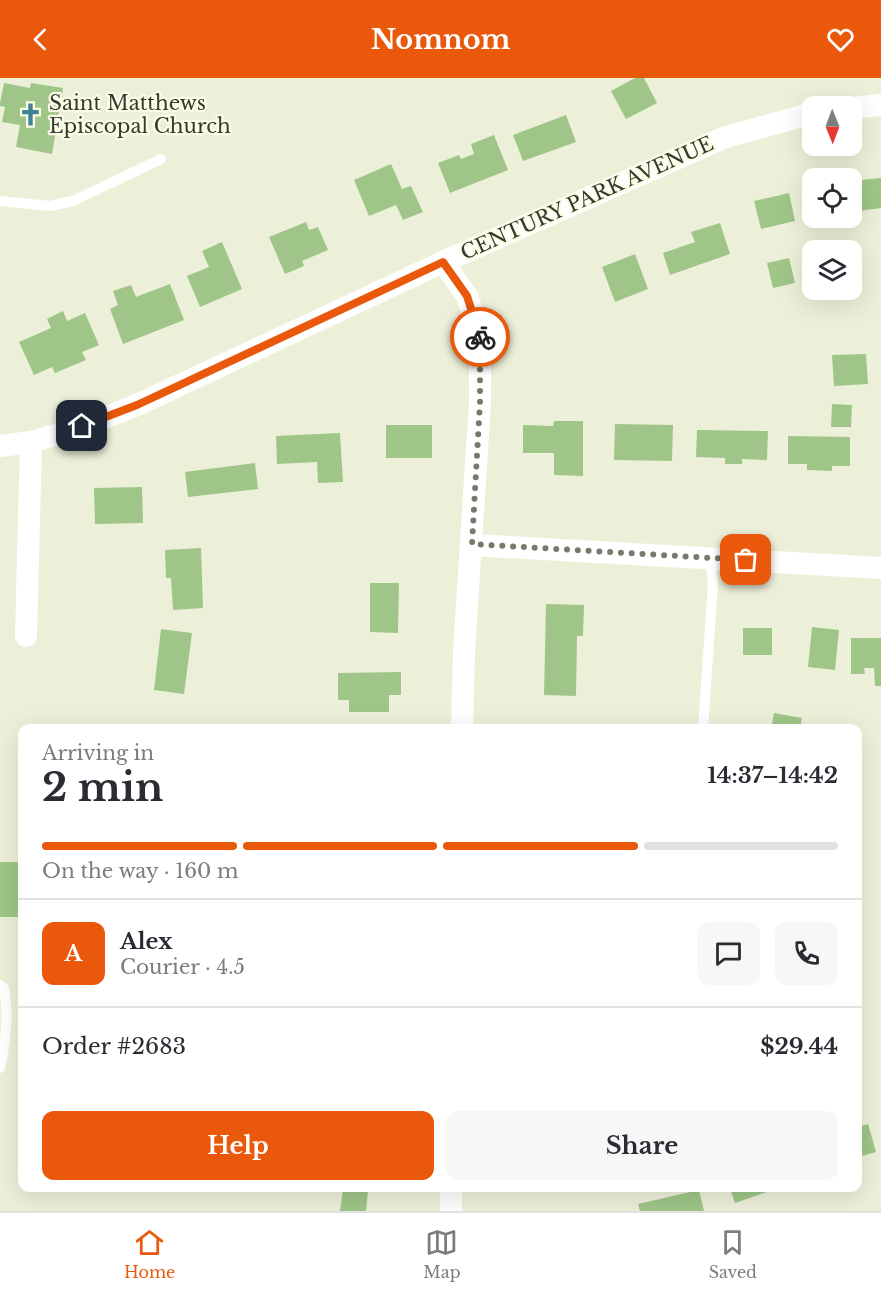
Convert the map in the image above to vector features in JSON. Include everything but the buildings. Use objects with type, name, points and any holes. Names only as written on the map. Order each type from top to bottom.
[{"type":"street","points":[[862,107],[881,105]]},
{"type":"street","name":"CENTURY PARK AVENUE","points":[[0,446],[31,442],[137,405],[443,262],[726,137],[802,116]]},
{"type":"street","points":[[443,262],[467,296],[480,336],[480,402],[464,652],[462,724]]},
{"type":"street","points":[[26,636],[31,442]]},
{"type":"street","points":[[472,544],[881,568]]},
{"type":"street","points":[[451,1211],[452,1192]]},
{"type":"lane","points":[[0,201],[50,206],[73,201],[161,159]]},
{"type":"lane","points":[[703,724],[713,583],[710,558]]},
{"type":"lane","points":[[0,985],[4,988],[7,1004],[5,1046],[0,1068]]},
{"type":"way so far","points":[[480,337],[480,402],[472,544],[746,560]]},
{"type":"place","name":"Saint Matthews Episcopal Church","points":[[31,114]]},
{"type":"route","points":[[82,426],[137,405],[443,262],[467,296],[480,337]]}]
